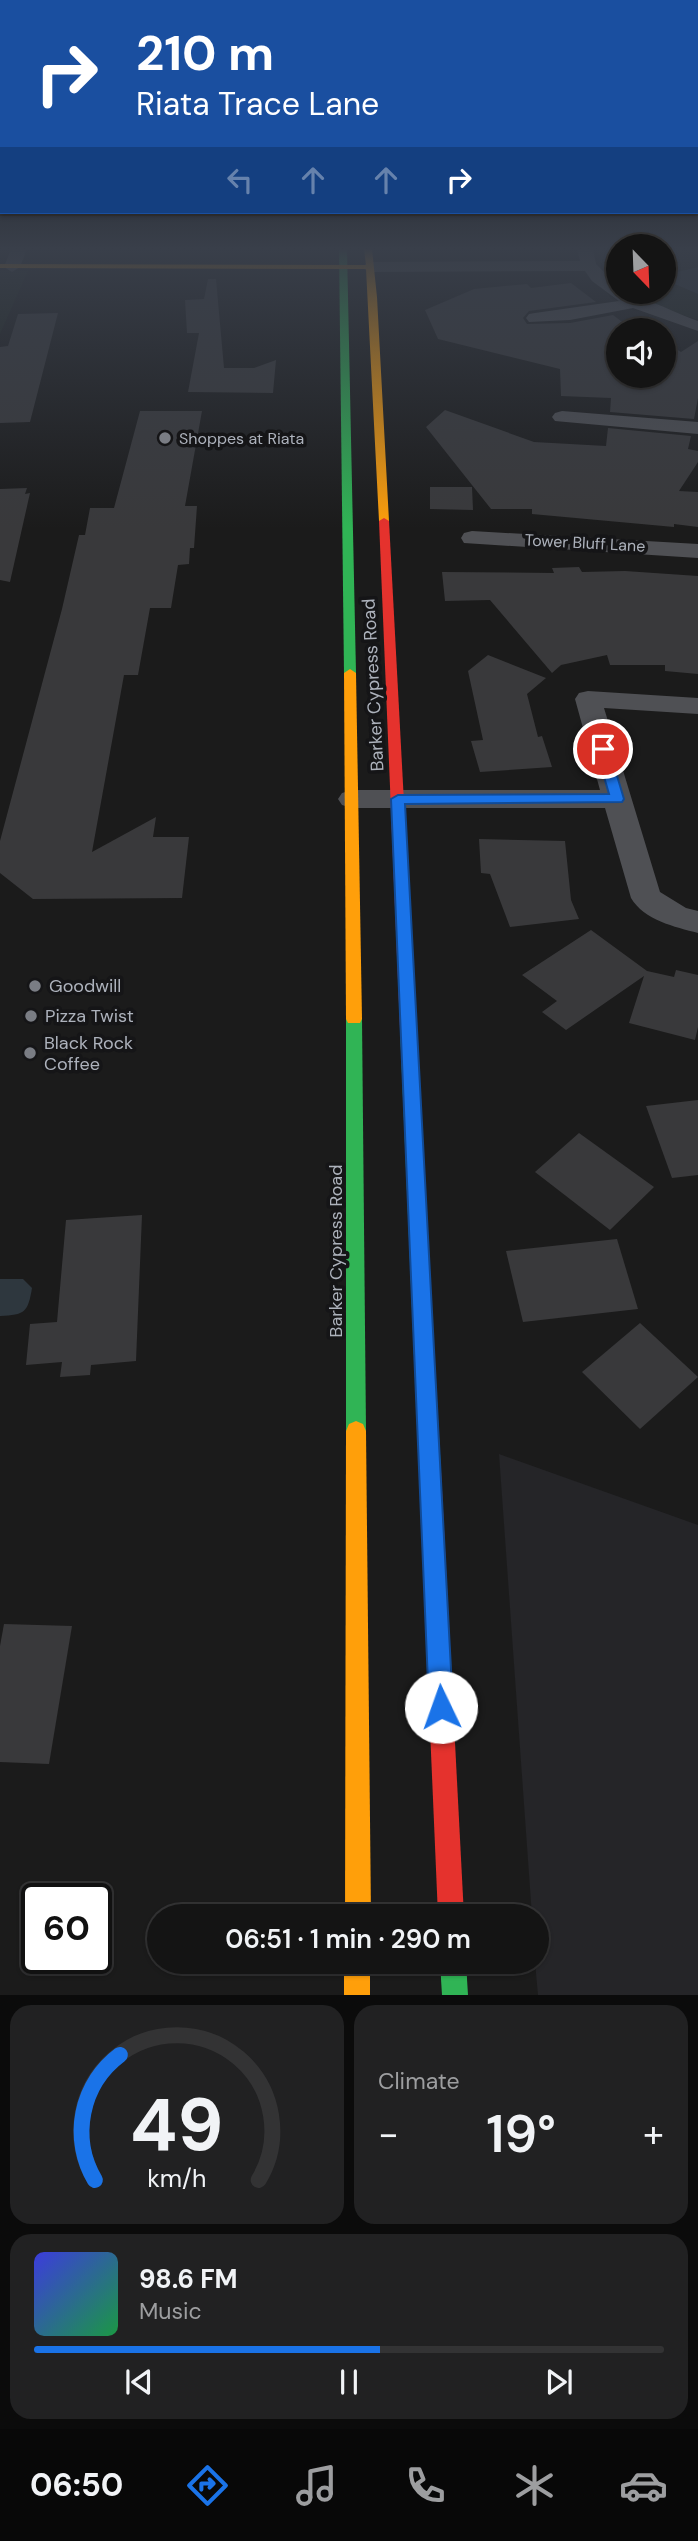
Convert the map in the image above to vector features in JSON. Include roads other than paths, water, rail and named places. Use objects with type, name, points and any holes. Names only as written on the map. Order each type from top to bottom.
[{"type":"main road","name":"Barker Cypress Road","points":[[345,342],[368,585],[398,799],[408,1136],[450,1904]]},
{"type":"main road","name":"Barker Cypress Road","points":[[358,1904],[361,1138],[352,799],[368,585],[372,342]]},
{"type":"main road","points":[[357,1974],[357,1995]]},
{"type":"main road","points":[[454,1974],[455,1995]]},
{"type":"street","points":[[562,416],[698,428]]},
{"type":"street","name":"Tower Bluff Lane","points":[[472,538],[698,551]]},
{"type":"street","points":[[698,706],[588,698],[646,898],[676,916],[698,922]]},
{"type":"street","points":[[352,799],[617,799]]},
{"type":"place","name":"Shoppes at Riata","points":[[165,438]]},
{"type":"place","name":"Goodwill","points":[[35,986]]},
{"type":"place","name":"Pizza Twist","points":[[31,1016]]},
{"type":"place","name":"Black Rock Coffee","points":[[30,1053]]}]
